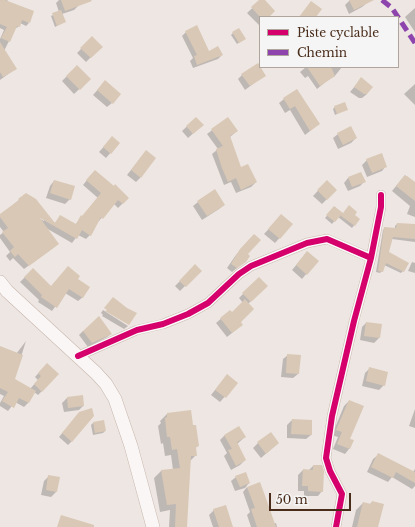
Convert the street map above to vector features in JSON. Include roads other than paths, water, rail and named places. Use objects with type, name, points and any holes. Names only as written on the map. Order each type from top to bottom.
[{"type":"main road","points":[[0,282],[7,291],[78,356],[106,384],[115,399],[131,446],[153,527]]},
{"type":"street","points":[[336,527],[342,494],[330,471],[326,458],[334,409],[354,321],[371,258],[381,208],[381,195]]},
{"type":"street","points":[[78,356],[137,330],[163,324],[188,314],[208,303],[239,274],[251,266],[307,243],[327,239],[371,258]]}]
